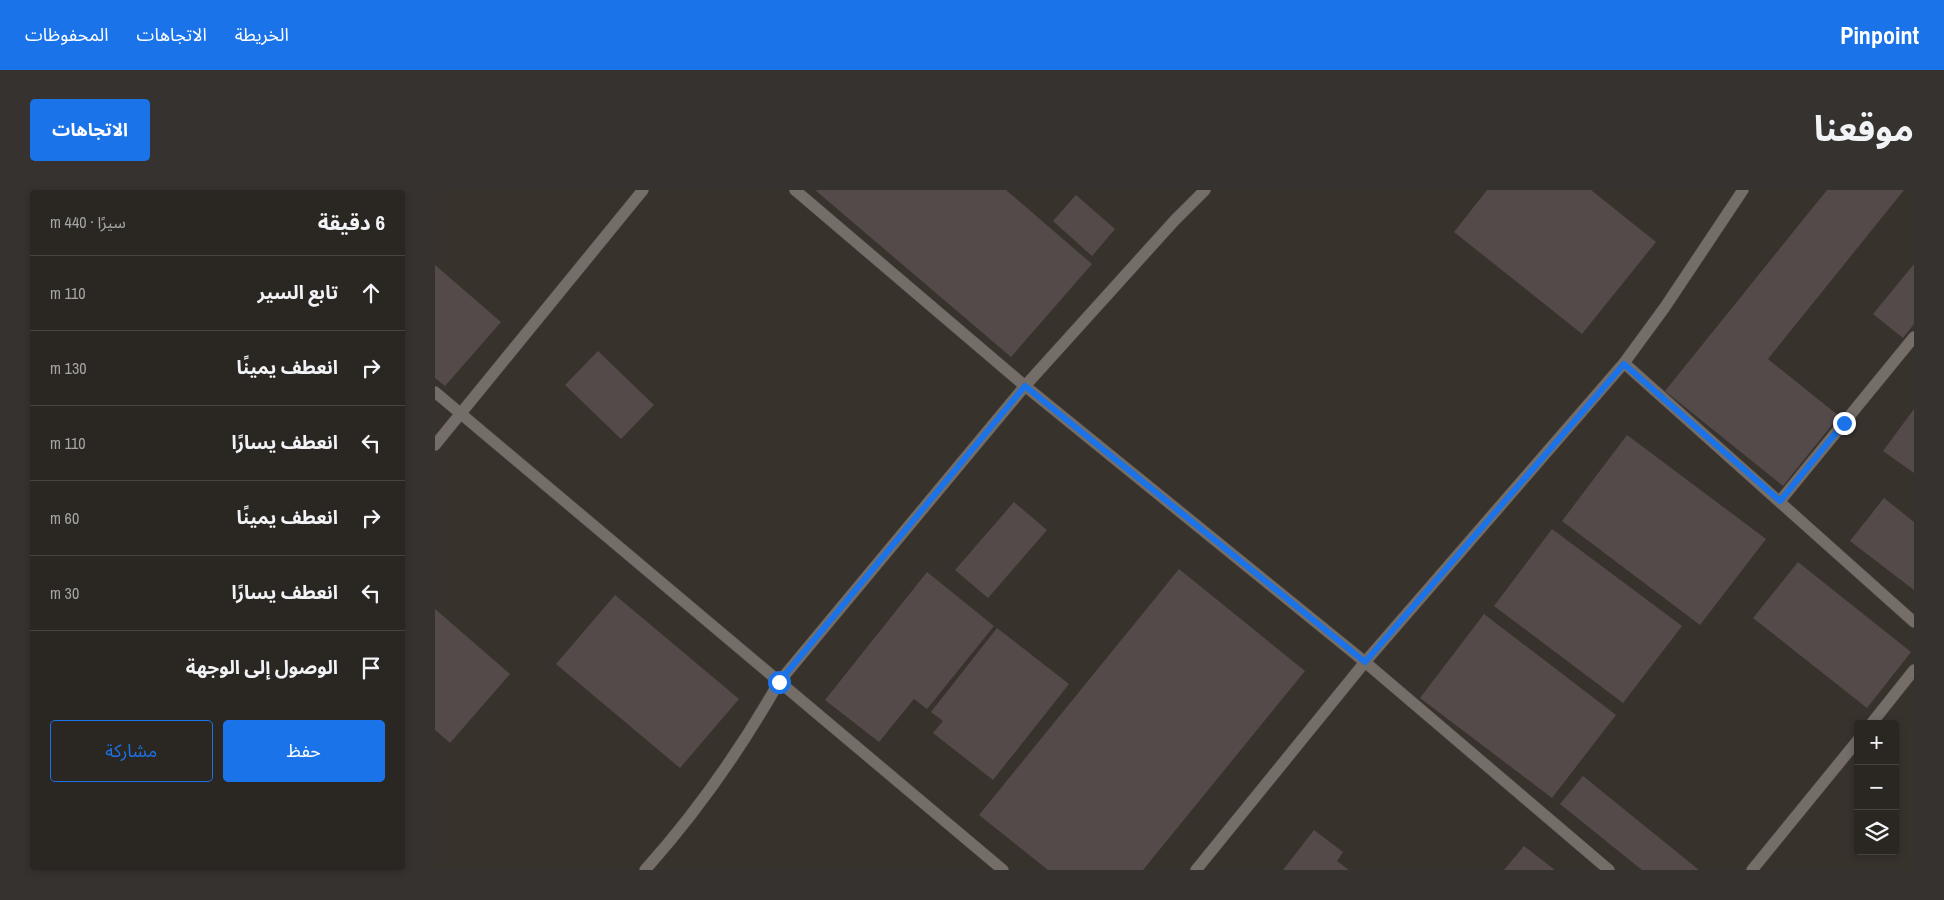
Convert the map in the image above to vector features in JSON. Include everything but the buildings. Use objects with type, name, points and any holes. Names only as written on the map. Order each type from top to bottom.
[{"type":"lane","points":[[435,445],[643,190]]},
{"type":"lane","points":[[795,190],[1025,386],[1365,662],[1609,870]]},
{"type":"lane","points":[[645,870],[667,845],[727,765],[756,722],[779,682],[1025,386],[1175,220],[1205,190]]},
{"type":"lane","points":[[1195,870],[1365,662],[1624,364],[1665,307],[1743,190]]},
{"type":"lane","points":[[1780,501],[1914,338]]},
{"type":"lane","points":[[1624,364],[1914,622]]},
{"type":"lane","points":[[435,392],[1003,870]]},
{"type":"lane","points":[[1874,720],[1914,670]]},
{"type":"lane","points":[[1752,870],[1854,745]]},
{"type":"route","points":[[779,682],[1025,386],[1365,662],[1624,364],[1780,501],[1844,423]]}]
